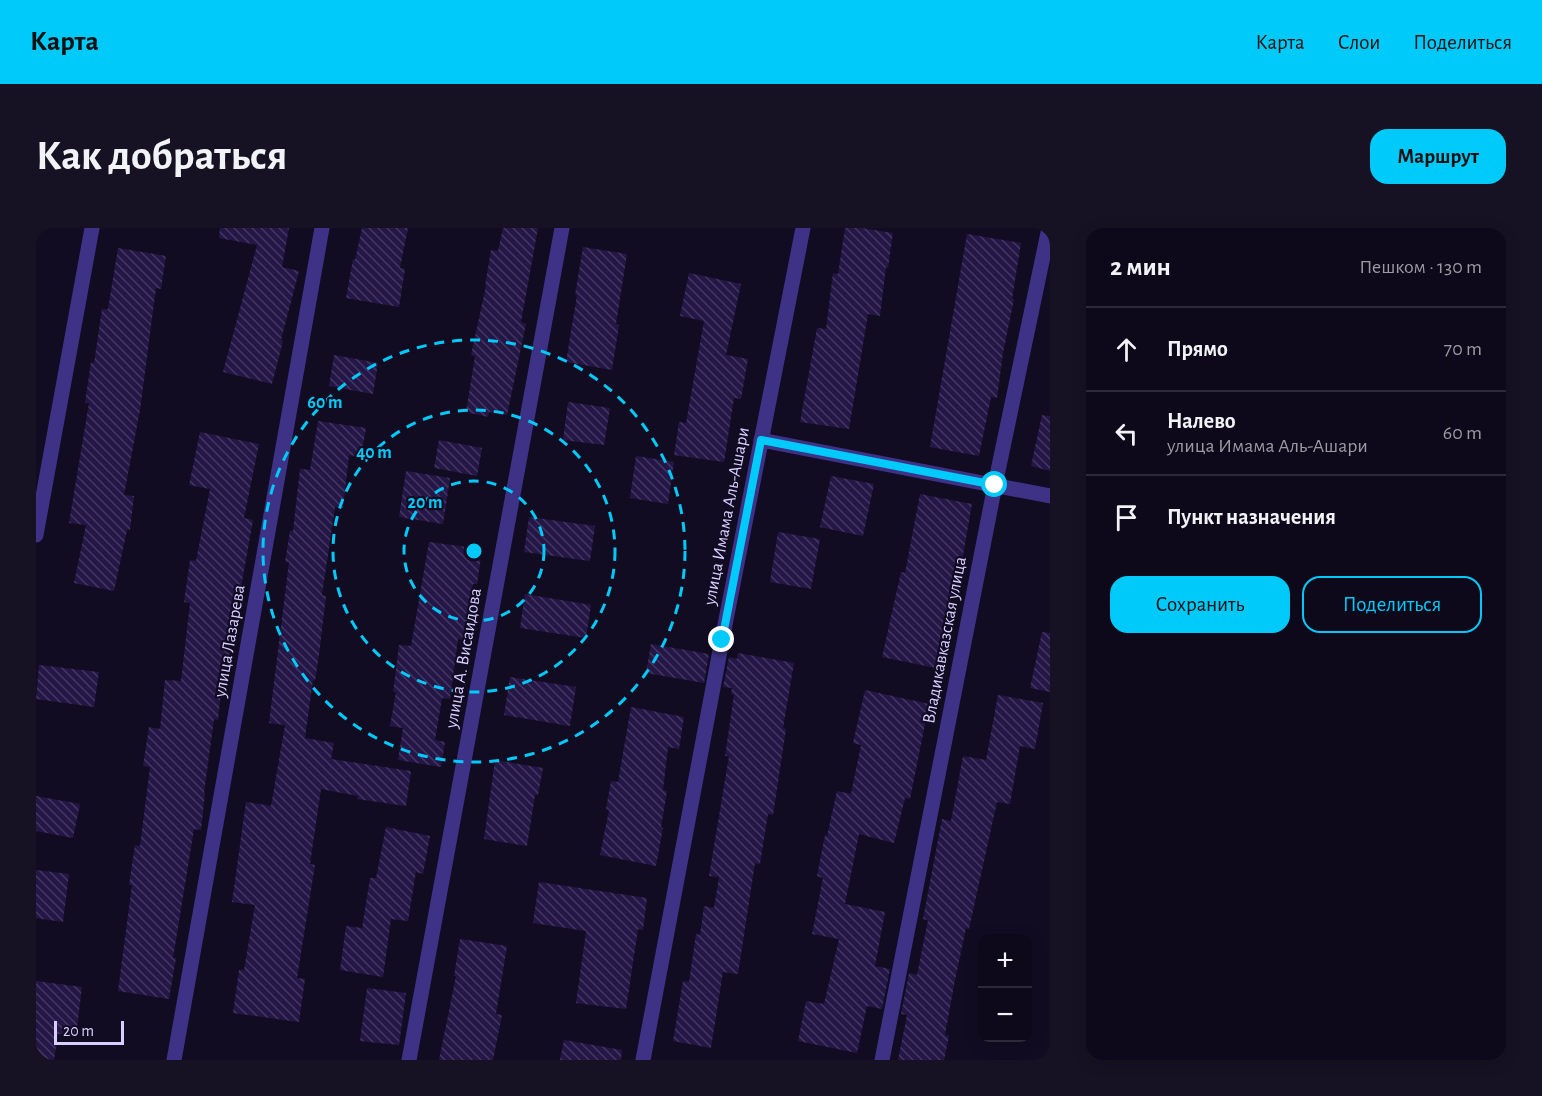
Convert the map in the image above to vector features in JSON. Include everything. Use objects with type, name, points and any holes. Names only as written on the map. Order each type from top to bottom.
[{"type":"street","points":[[36,535],[92,228]]},
{"type":"street","name":"улица Лазарева","points":[[174,1060],[322,228]]},
{"type":"street","name":"улица А. Висаидова","points":[[409,1060],[562,228]]},
{"type":"street","name":"улица Имама Аль-Ашари","points":[[643,1060],[803,228]]},
{"type":"street","name":"Владикавказская улица","points":[[882,1060],[995,485],[1049,228]]},
{"type":"street","points":[[761,440],[1050,496]]},
{"type":"building","points":[[220,228],[289,228],[282,267],[299,271],[272,384],[223,372],[257,245],[219,238]]},
{"type":"building","points":[[362,228],[408,228],[400,268],[405,269],[399,307],[346,298],[353,259],[355,260]]},
{"type":"building","points":[[503,228],[538,228],[521,322],[526,324],[507,415],[489,412],[488,417],[466,412],[475,356],[471,355],[486,286],[491,250],[498,251]]},
{"type":"building","points":[[845,228],[893,233],[880,316],[868,314],[849,429],[800,422],[817,328],[826,329],[833,273],[838,274]]},
{"type":"building","points":[[967,234],[1021,243],[997,398],[991,397],[979,456],[930,447]]},
{"type":"building","points":[[583,247],[627,254],[616,324],[619,325],[612,370],[566,362]]},
{"type":"building","points":[[118,248],[166,256],[161,289],[156,288],[140,410],[124,495],[134,496],[130,530],[127,530],[114,591],[74,583],[86,525],[69,523],[89,403],[85,403],[91,362],[94,363],[102,309],[108,309]]},
{"type":"building","points":[[689,273],[741,284],[726,355],[748,359],[741,399],[734,398],[724,462],[674,455],[679,422],[686,423],[704,321],[680,316]]},
{"type":"building","points":[[334,355],[378,363],[373,394],[329,386]]},
{"type":"building","points":[[568,402],[610,408],[604,445],[563,440]]},
{"type":"building","points":[[1042,415],[1050,416],[1050,471],[1031,466]]},
{"type":"building","points":[[318,421],[366,428],[361,457],[349,455],[343,508],[335,507],[322,595],[326,596],[319,655],[305,738],[334,743],[331,759],[411,771],[406,806],[357,799],[358,796],[321,789],[310,864],[315,865],[297,978],[305,979],[299,1022],[233,1013],[239,970],[244,970],[255,905],[232,902],[246,802],[271,806],[285,725],[269,723],[289,562],[285,562],[290,531],[293,531],[300,469],[310,470]]},
{"type":"building","points":[[200,432],[259,444],[244,518],[253,520],[237,610],[235,610],[229,664],[224,663],[218,720],[214,719],[201,830],[194,829],[173,958],[176,958],[169,999],[118,991],[132,885],[129,885],[135,845],[140,846],[150,767],[143,766],[149,727],[160,729],[165,680],[181,681],[190,603],[184,602],[190,560],[196,561],[210,489],[189,485]]},
{"type":"building","points":[[439,440],[482,448],[477,476],[434,468]]},
{"type":"building","points":[[636,456],[674,462],[668,504],[630,498]]},
{"type":"building","points":[[406,471],[450,478],[443,524],[399,517]]},
{"type":"building","points":[[831,476],[874,484],[863,536],[820,527]]},
{"type":"building","points":[[920,494],[972,504],[962,561],[958,560],[936,668],[882,657],[901,572],[905,573]]},
{"type":"building","points":[[529,517],[595,526],[590,561],[524,552]]},
{"type":"building","points":[[778,532],[820,539],[811,589],[770,582]]},
{"type":"building","points":[[429,542],[482,549],[477,584],[473,584],[464,640],[458,639],[450,699],[442,698],[435,740],[445,742],[441,767],[398,760],[403,728],[390,726],[396,692],[393,692],[399,645],[411,646]]},
{"type":"building","points":[[525,594],[591,605],[586,638],[520,628]]},
{"type":"building","points":[[1042,632],[1050,633],[1050,692],[1030,688]]},
{"type":"building","points":[[651,644],[709,654],[704,683],[646,673]]},
{"type":"building","points":[[738,653],[794,663],[783,728],[786,729],[773,815],[768,814],[760,864],[755,863],[738,974],[723,972],[711,1048],[673,1041],[683,981],[689,982],[696,934],[700,935],[704,906],[714,908],[719,877],[709,876],[729,756],[725,756],[734,695],[731,694],[732,688],[723,687],[729,657],[737,659]]},
{"type":"building","points":[[39,665],[99,672],[94,707],[36,699]]},
{"type":"building","points":[[510,677],[576,687],[570,726],[504,715]]},
{"type":"building","points":[[865,690],[929,704],[910,799],[905,798],[894,843],[859,834],[845,904],[885,912],[875,966],[890,969],[882,1009],[867,1006],[857,1053],[798,1041],[806,1001],[824,1004],[839,939],[812,934],[823,878],[817,876],[837,791],[851,794],[861,745],[853,743]]},
{"type":"building","points":[[998,695],[1043,703],[1035,749],[1020,746],[1010,804],[997,802],[954,985],[945,1035],[949,1036],[944,1060],[898,1060],[907,1015],[901,1014],[909,973],[917,975],[928,920],[923,919],[942,819],[951,821],[963,756],[986,760]]},
{"type":"building","points":[[631,707],[684,717],[679,749],[668,747],[663,790],[667,791],[656,866],[600,855],[609,810],[606,809],[611,781],[618,782]]},
{"type":"building","points":[[495,760],[543,768],[538,795],[535,795],[527,846],[484,839]]},
{"type":"building","points":[[36,796],[80,804],[73,838],[36,831]]},
{"type":"building","points":[[386,827],[430,836],[423,874],[416,872],[408,921],[391,919],[383,977],[340,970],[346,926],[362,928],[370,878],[376,878]]},
{"type":"building","points":[[36,870],[69,874],[63,922],[36,918]]},
{"type":"building","points":[[539,882],[647,898],[643,930],[638,929],[626,1009],[576,1003],[586,931],[533,923]]},
{"type":"building","points":[[460,939],[507,946],[496,1014],[502,1015],[493,1060],[439,1060],[456,976],[454,976]]},
{"type":"building","points":[[36,981],[82,987],[76,1036],[58,1034],[54,1060],[36,1060]]},
{"type":"building","points":[[367,988],[406,993],[399,1045],[360,1041]]},
{"type":"building","points":[[564,1040],[622,1050],[621,1060],[560,1060]]},
{"type":"route","points":[[722,640],[761,440],[995,485]]}]
